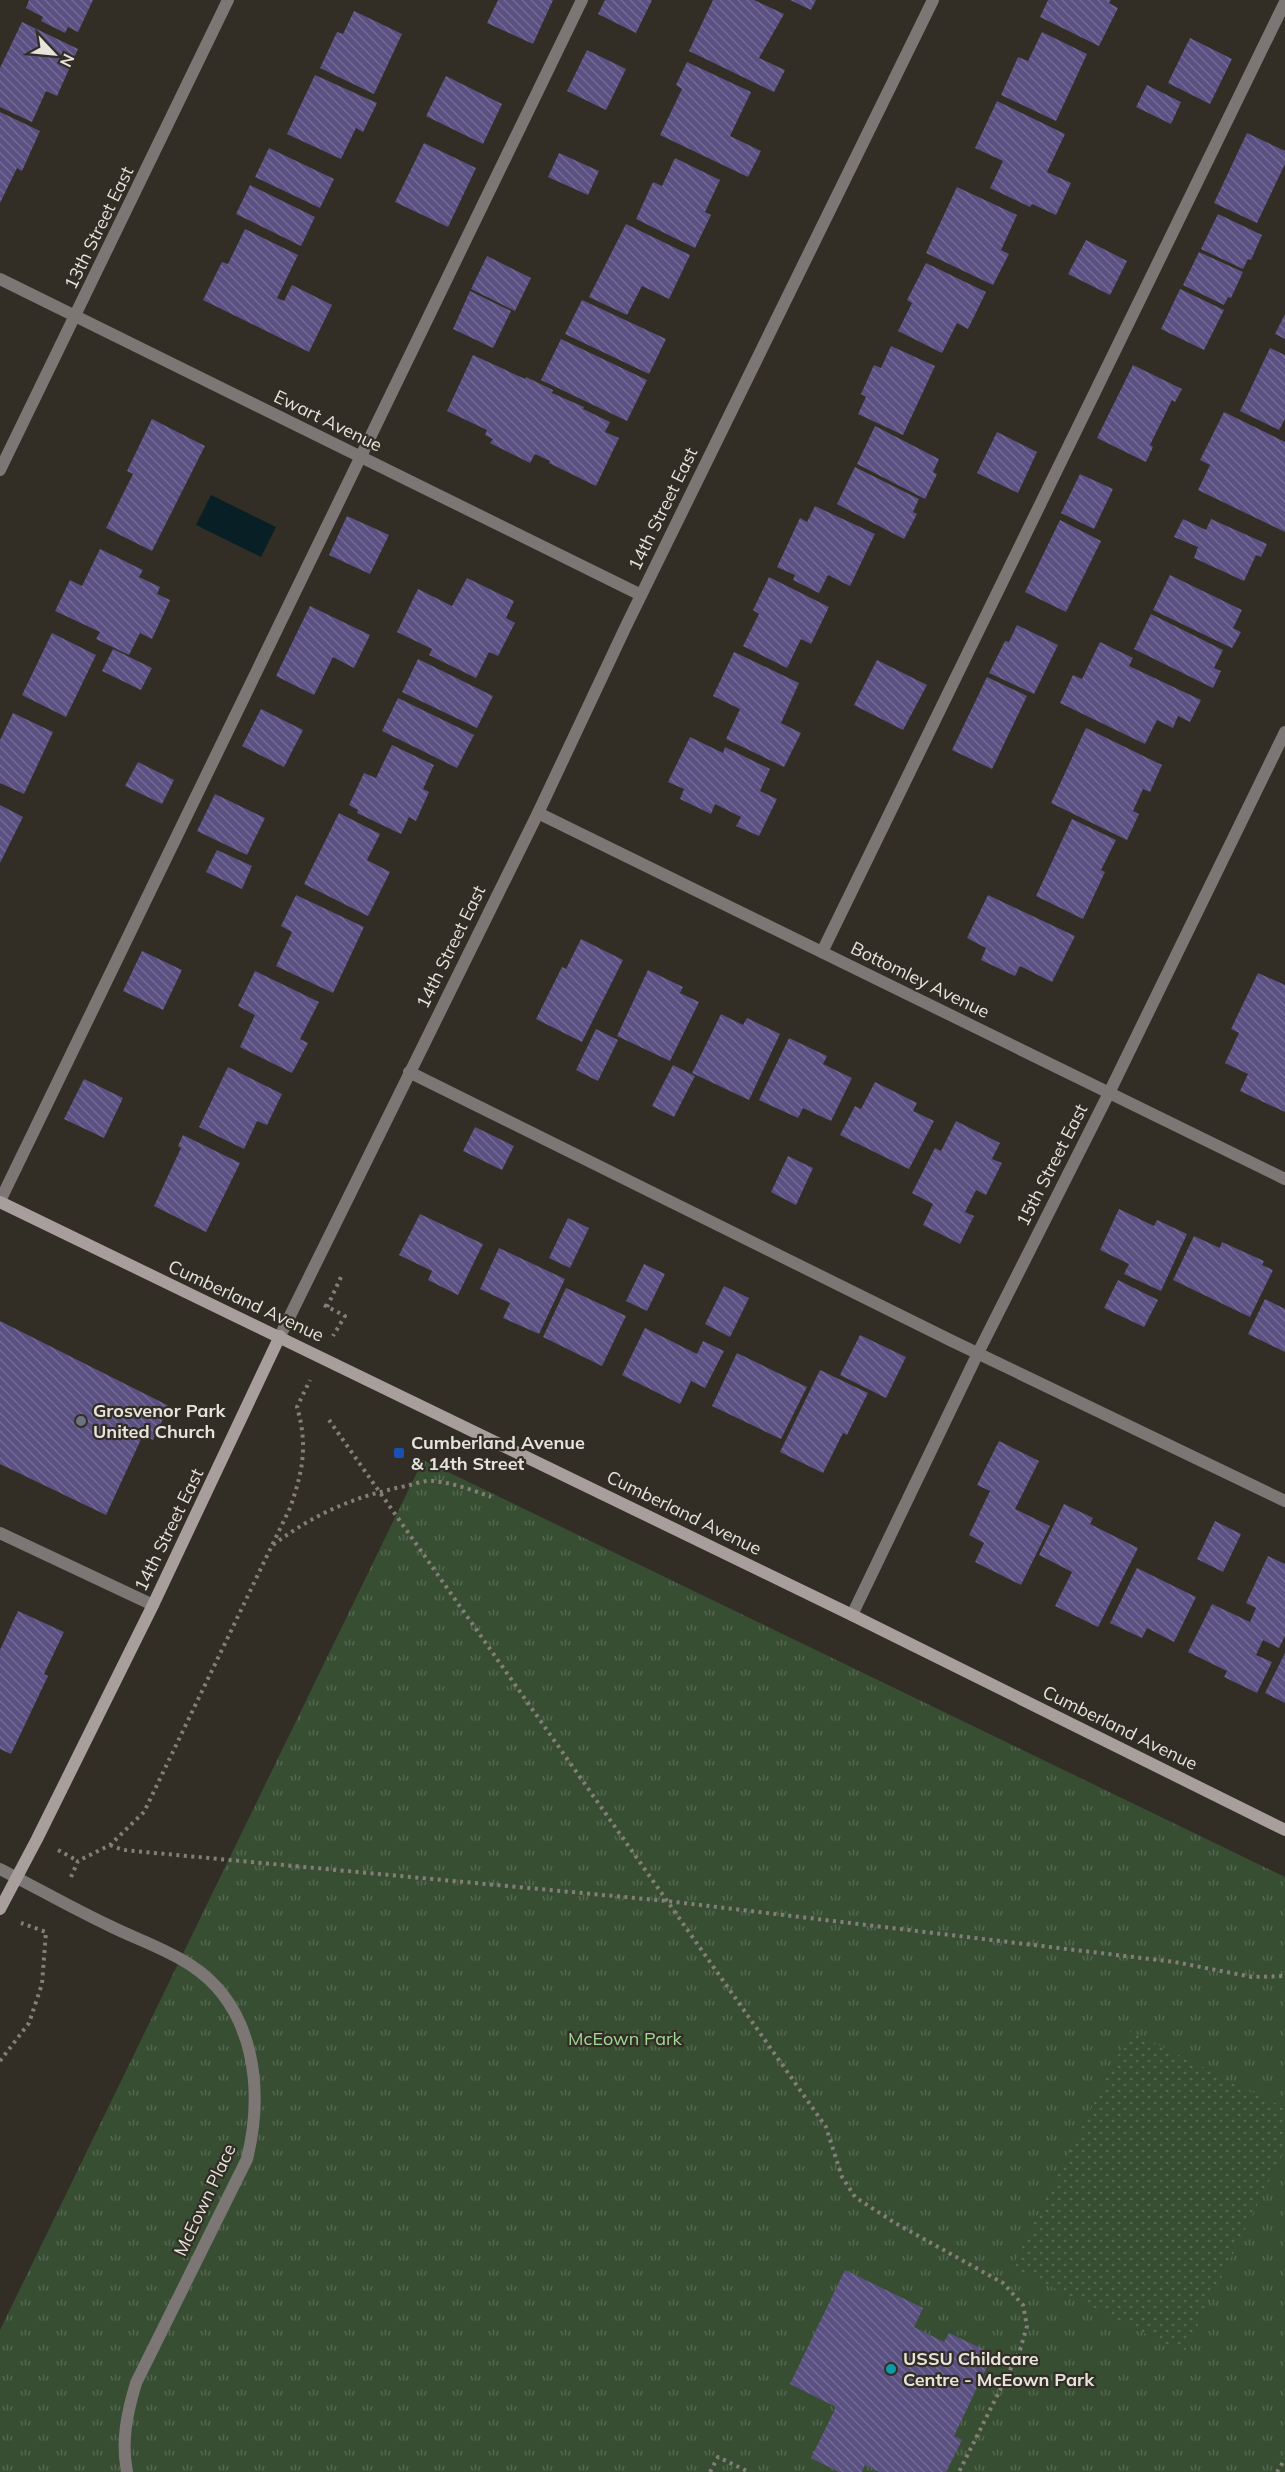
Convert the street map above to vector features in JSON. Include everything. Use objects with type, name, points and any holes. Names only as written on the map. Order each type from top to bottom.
[{"type":"main road","name":"Cumberland Avenue","points":[[0,1201],[92,1248],[280,1336],[852,1615],[1285,1830]]},
{"type":"main road","name":"14th Street East","points":[[0,1909],[153,1605],[280,1336]]},
{"type":"street","name":"13th Street East","points":[[0,470],[228,0]]},
{"type":"street","points":[[0,1201],[582,0]]},
{"type":"street","name":"14th Street East","points":[[280,1336],[538,813],[641,595],[933,0]]},
{"type":"street","points":[[822,952],[1285,2]]},
{"type":"street","name":"Ewart Avenue","points":[[0,279],[641,595]]},
{"type":"street","name":"15th Street East","points":[[852,1615],[978,1353],[1109,1093],[1285,732]]},
{"type":"street","name":"Bottomley Avenue","points":[[538,813],[1285,1179]]},
{"type":"street","points":[[409,1072],[978,1353],[1285,1501]]},
{"type":"street","points":[[0,1533],[153,1605]]},
{"type":"street","name":"McEown Place","points":[[0,1869],[58,1901],[190,1965],[211,1981],[239,2020],[254,2071],[256,2098],[254,2130],[247,2158],[136,2384],[128,2411],[124,2438],[127,2472]]},
{"type":"path","points":[[78,1861],[110,1845],[144,1812],[290,1508],[304,1455],[301,1420],[297,1407],[322,1357]]},
{"type":"path","points":[[329,1420],[768,2048],[826,2127],[842,2177],[855,2197],[895,2223],[1003,2283],[1023,2305],[1027,2325],[1020,2350],[959,2472]]},
{"type":"path","points":[[272,1545],[301,1524],[335,1507],[380,1491],[432,1481],[464,1487],[491,1497]]},
{"type":"path","points":[[110,1845],[123,1850],[667,1901],[1175,1962],[1252,1977],[1285,1976]]},
{"type":"path","points":[[0,2061],[29,2023],[42,1984],[46,1932],[18,1922]]},
{"type":"path","points":[[710,2472],[718,2457],[749,2472]]},
{"type":"path","points":[[1277,2472],[1285,2459]]},
{"type":"green space","name":"McEown Park","points":[[423,1460],[1285,1877],[1285,2472],[0,2472],[0,2330]]},
{"type":"green space","points":[[1130,2031],[1285,2108],[1285,2149],[1184,2353],[1012,2267]]},
{"type":"water","points":[[211,495],[276,527],[261,557],[196,525]]},
{"type":"building","points":[[29,0],[93,0],[78,32],[68,27],[65,33],[41,21],[43,17],[26,8]]},
{"type":"building","points":[[498,0],[553,0],[533,44],[487,23]]},
{"type":"building","points":[[605,0],[652,0],[636,33],[598,14]]},
{"type":"building","points":[[713,0],[754,0],[784,14],[759,58],[785,70],[774,92],[689,51]]},
{"type":"building","points":[[790,0],[816,0],[811,10]]},
{"type":"building","points":[[1048,0],[1111,0],[1109,3],[1118,8],[1099,46],[1040,17]]},
{"type":"building","points":[[354,11],[402,34],[374,94],[320,68],[337,32],[343,34]]},
{"type":"building","points":[[22,22],[78,49],[57,96],[46,91],[32,122],[0,107],[0,68]]},
{"type":"building","points":[[1042,32],[1087,54],[1056,121],[1001,95],[1018,57],[1028,61]]},
{"type":"building","points":[[1190,38],[1232,59],[1210,104],[1168,83]]},
{"type":"building","points":[[587,50],[626,69],[606,110],[567,91]]},
{"type":"building","points":[[687,62],[751,92],[730,136],[761,151],[748,177],[660,135],[682,89],[676,85]]},
{"type":"building","points":[[315,75],[377,103],[363,132],[356,128],[341,159],[287,134]]},
{"type":"building","points":[[446,76],[502,104],[483,144],[426,116]]},
{"type":"building","points":[[1147,85],[1181,102],[1171,124],[1136,107]]},
{"type":"building","points":[[997,101],[1065,134],[1047,172],[1071,183],[1056,215],[1032,204],[1030,207],[990,188],[1003,161],[975,148]]},
{"type":"building","points":[[0,112],[40,131],[22,171],[17,168],[0,203]]},
{"type":"building","points":[[1247,133],[1285,151],[1285,164],[1257,223],[1214,203]]},
{"type":"building","points":[[424,143],[476,168],[448,227],[395,202]]},
{"type":"building","points":[[269,148],[334,179],[320,208],[255,177]]},
{"type":"building","points":[[559,153],[599,171],[588,195],[548,177]]},
{"type":"building","points":[[675,158],[720,180],[705,212],[711,215],[695,248],[636,219],[653,182],[662,186]]},
{"type":"building","points":[[250,185],[315,217],[301,246],[236,214]]},
{"type":"building","points":[[957,187],[1017,215],[1001,250],[1009,254],[993,285],[926,253]]},
{"type":"building","points":[[1218,214],[1262,235],[1251,260],[1248,259],[1243,269],[1201,249]]},
{"type":"building","points":[[626,224],[690,255],[669,299],[642,286],[627,315],[589,297]]},
{"type":"building","points":[[245,229],[298,255],[277,298],[284,301],[292,285],[332,305],[309,352],[203,300],[222,262],[228,264]]},
{"type":"building","points":[[1086,240],[1127,261],[1110,295],[1068,274]]},
{"type":"building","points":[[1199,252],[1243,272],[1231,298],[1228,297],[1224,305],[1183,285]]},
{"type":"building","points":[[487,256],[531,278],[515,311],[471,289]]},
{"type":"building","points":[[926,263],[986,292],[968,329],[957,323],[942,353],[898,331],[912,303],[907,300]]},
{"type":"building","points":[[1180,289],[1224,310],[1204,350],[1161,329]]},
{"type":"building","points":[[470,291],[511,311],[493,348],[453,329]]},
{"type":"building","points":[[582,300],[666,339],[649,374],[565,334]]},
{"type":"building","points":[[1285,314],[1285,339],[1275,334]]},
{"type":"building","points":[[561,339],[647,380],[627,421],[541,380]]},
{"type":"building","points":[[891,346],[935,366],[903,435],[858,414],[866,397],[861,394],[874,365],[881,368]]},
{"type":"building","points":[[1270,348],[1285,355],[1285,419],[1279,430],[1240,411]]},
{"type":"building","points":[[473,355],[553,390],[552,393],[610,422],[605,432],[619,438],[596,486],[535,454],[530,463],[490,443],[493,439],[485,435],[487,430],[447,411]]},
{"type":"building","points":[[1133,365],[1182,389],[1175,402],[1172,400],[1150,445],[1153,447],[1146,462],[1097,438]]},
{"type":"building","points":[[1224,412],[1285,442],[1285,532],[1198,490],[1210,465],[1200,460]]},
{"type":"building","points":[[152,419],[205,446],[152,551],[106,528],[133,474],[127,471]]},
{"type":"building","points":[[875,426],[939,459],[933,472],[937,474],[925,499],[857,464]]},
{"type":"building","points":[[997,432],[1037,452],[1018,493],[977,473]]},
{"type":"building","points":[[855,467],[919,499],[913,512],[917,514],[904,539],[837,504]]},
{"type":"building","points":[[1080,474],[1113,489],[1094,529],[1061,513]]},
{"type":"building","points":[[815,506],[875,534],[850,586],[828,575],[819,593],[793,580],[795,575],[777,567],[800,518],[807,522]]},
{"type":"building","points":[[347,516],[389,535],[370,574],[329,555]]},
{"type":"building","points":[[1183,519],[1206,530],[1211,519],[1267,544],[1261,557],[1256,555],[1244,581],[1194,558],[1198,547],[1174,537]]},
{"type":"building","points":[[1060,520],[1101,541],[1066,612],[1025,592]]},
{"type":"building","points":[[100,549],[143,570],[139,577],[160,587],[157,594],[170,600],[152,639],[140,633],[129,655],[96,639],[100,632],[55,611],[70,580],[82,586]]},
{"type":"building","points":[[1170,575],[1242,610],[1233,628],[1241,632],[1232,648],[1153,610]]},
{"type":"building","points":[[769,577],[829,607],[811,644],[801,639],[787,668],[743,646],[759,614],[753,610]]},
{"type":"building","points":[[467,578],[514,601],[506,618],[515,623],[498,656],[489,652],[476,678],[429,655],[432,649],[397,632],[418,589],[452,606]]},
{"type":"building","points":[[310,606],[370,635],[354,668],[333,657],[314,695],[276,676]]},
{"type":"building","points":[[1151,614],[1223,650],[1214,668],[1221,671],[1213,688],[1134,649]]},
{"type":"building","points":[[1017,625],[1058,645],[1034,694],[989,673],[1005,641],[1009,642]]},
{"type":"building","points":[[52,633],[96,655],[66,717],[22,695]]},
{"type":"building","points":[[1100,642],[1133,658],[1129,666],[1201,700],[1190,722],[1178,716],[1173,728],[1157,720],[1145,744],[1060,703],[1073,675],[1082,679]]},
{"type":"building","points":[[113,649],[152,668],[141,690],[102,671]]},
{"type":"building","points":[[734,652],[799,683],[781,723],[801,733],[784,767],[726,739],[740,709],[713,696]]},
{"type":"building","points":[[418,659],[493,696],[477,728],[402,692]]},
{"type":"building","points":[[877,660],[927,685],[903,730],[854,705]]},
{"type":"building","points":[[987,677],[1027,696],[992,769],[952,750]]},
{"type":"building","points":[[398,698],[474,735],[457,768],[382,731]]},
{"type":"building","points":[[261,709],[303,730],[284,767],[242,746]]},
{"type":"building","points":[[13,713],[53,732],[24,794],[0,783],[0,740]]},
{"type":"building","points":[[1086,728],[1162,765],[1150,792],[1143,789],[1133,811],[1139,814],[1127,840],[1051,803]]},
{"type":"building","points":[[690,737],[723,753],[725,747],[770,769],[760,791],[777,799],[759,836],[736,826],[741,817],[715,804],[711,814],[680,799],[684,789],[668,782]]},
{"type":"building","points":[[392,745],[434,765],[423,789],[429,792],[416,821],[409,817],[401,834],[357,813],[358,810],[349,805],[364,773],[376,778]]},
{"type":"building","points":[[138,762],[174,780],[162,804],[125,786]]},
{"type":"building","points":[[215,794],[265,818],[247,855],[197,831]]},
{"type":"building","points":[[0,805],[23,817],[0,863]]},
{"type":"building","points":[[339,813],[380,834],[367,860],[390,872],[368,916],[304,884]]},
{"type":"building","points":[[1072,819],[1116,840],[1101,870],[1105,872],[1083,919],[1036,896]]},
{"type":"building","points":[[217,850],[252,866],[242,889],[206,872]]},
{"type":"building","points":[[296,895],[364,927],[333,993],[276,966],[292,932],[281,926]]},
{"type":"building","points":[[988,895],[1075,936],[1052,982],[1020,966],[1015,976],[981,960],[986,948],[967,938]]},
{"type":"building","points":[[581,939],[623,960],[582,1042],[536,1019],[562,967],[566,969]]},
{"type":"building","points":[[142,951],[182,970],[163,1010],[123,991]]},
{"type":"building","points":[[648,970],[683,987],[680,993],[699,1002],[670,1061],[617,1036]]},
{"type":"building","points":[[255,971],[319,1002],[300,1039],[308,1043],[292,1073],[240,1047],[255,1015],[238,1006]]},
{"type":"building","points":[[1258,973],[1285,985],[1285,1112],[1240,1091],[1248,1074],[1225,1063],[1239,1033],[1231,1029]]},
{"type":"building","points":[[721,1014],[743,1025],[747,1018],[780,1034],[749,1100],[692,1073]]},
{"type":"building","points":[[596,1029],[618,1040],[598,1081],[576,1070]]},
{"type":"building","points":[[789,1038],[827,1056],[823,1064],[852,1078],[831,1121],[803,1108],[798,1118],[759,1100]]},
{"type":"building","points":[[673,1065],[695,1076],[674,1117],[652,1106]]},
{"type":"building","points":[[228,1067],[282,1094],[267,1125],[257,1121],[244,1149],[199,1127]]},
{"type":"building","points":[[84,1079],[123,1098],[104,1138],[64,1119]]},
{"type":"building","points":[[875,1082],[917,1103],[913,1111],[934,1121],[909,1169],[840,1135],[855,1106],[861,1109]]},
{"type":"building","points":[[956,1121],[1000,1143],[992,1159],[1002,1163],[986,1195],[976,1190],[965,1212],[974,1216],[960,1244],[923,1225],[933,1204],[912,1193],[935,1148],[941,1151]]},
{"type":"building","points":[[475,1127],[514,1146],[502,1170],[463,1151]]},
{"type":"building","points":[[183,1135],[240,1163],[206,1232],[154,1206],[181,1148],[178,1146]]},
{"type":"building","points":[[788,1156],[813,1168],[796,1205],[771,1192]]},
{"type":"building","points":[[1119,1209],[1154,1226],[1157,1220],[1187,1234],[1161,1291],[1124,1274],[1129,1264],[1100,1250]]},
{"type":"building","points":[[420,1214],[483,1244],[458,1295],[428,1280],[432,1271],[399,1255]]},
{"type":"building","points":[[568,1218],[589,1228],[570,1268],[549,1258]]},
{"type":"building","points":[[1194,1236],[1220,1248],[1222,1242],[1264,1261],[1262,1265],[1273,1270],[1250,1317],[1173,1280]]},
{"type":"building","points":[[499,1248],[565,1279],[539,1334],[503,1318],[510,1303],[480,1289]]},
{"type":"building","points":[[644,1264],[665,1274],[647,1311],[626,1301]]},
{"type":"building","points":[[1118,1280],[1158,1300],[1144,1327],[1104,1308]]},
{"type":"building","points":[[724,1286],[749,1298],[730,1337],[705,1324]]},
{"type":"building","points":[[566,1288],[626,1316],[602,1366],[543,1337]]},
{"type":"building","points":[[1265,1299],[1285,1309],[1285,1352],[1248,1334]]},
{"type":"building","name":"Grosvenor Park United Church","points":[[0,1321],[169,1406],[153,1440],[143,1435],[106,1515],[0,1464]]},
{"type":"building","points":[[645,1328],[697,1354],[703,1341],[724,1351],[705,1388],[691,1381],[680,1404],[622,1375]]},
{"type":"building","points":[[860,1335],[906,1357],[886,1398],[840,1375]]},
{"type":"building","points":[[737,1353],[807,1387],[781,1439],[712,1406]]},
{"type":"building","points":[[820,1370],[868,1393],[847,1435],[843,1433],[823,1473],[780,1452]]},
{"type":"building","points":[[999,1441],[1039,1461],[1015,1509],[1050,1526],[1021,1585],[975,1562],[984,1543],[969,1535],[990,1491],[977,1485]]},
{"type":"building","points":[[1064,1504],[1093,1518],[1090,1524],[1138,1548],[1098,1627],[1055,1606],[1072,1572],[1039,1555]]},
{"type":"building","points":[[1215,1521],[1241,1534],[1223,1572],[1197,1559]]},
{"type":"building","points":[[1268,1556],[1285,1564],[1285,1636],[1279,1648],[1263,1640],[1256,1655],[1272,1662],[1257,1693],[1224,1677],[1227,1671],[1188,1652],[1212,1604],[1250,1622],[1256,1608],[1246,1603]]},
{"type":"building","points":[[1137,1568],[1196,1597],[1174,1642],[1147,1628],[1142,1638],[1110,1623]]},
{"type":"building","points":[[18,1611],[64,1632],[44,1674],[48,1676],[11,1754],[0,1749],[0,1650]]},
{"type":"building","points":[[1285,1653],[1285,1703],[1265,1693]]},
{"type":"building","name":"USSU Childcare Centre - McEown Park","points":[[845,2270],[923,2308],[914,2327],[944,2342],[949,2333],[993,2354],[954,2436],[962,2440],[946,2472],[880,2472],[865,2465],[862,2472],[839,2472],[811,2458],[836,2407],[790,2384]]},
{"type":"place","name":"Grosvenor Park United Church","points":[[81,1421]]},
{"type":"place","name":"Cumberland Avenue & 14th Street","points":[[399,1453]]},
{"type":"place","name":"USSU Childcare Centre - McEown Park","points":[[891,2369]]}]
